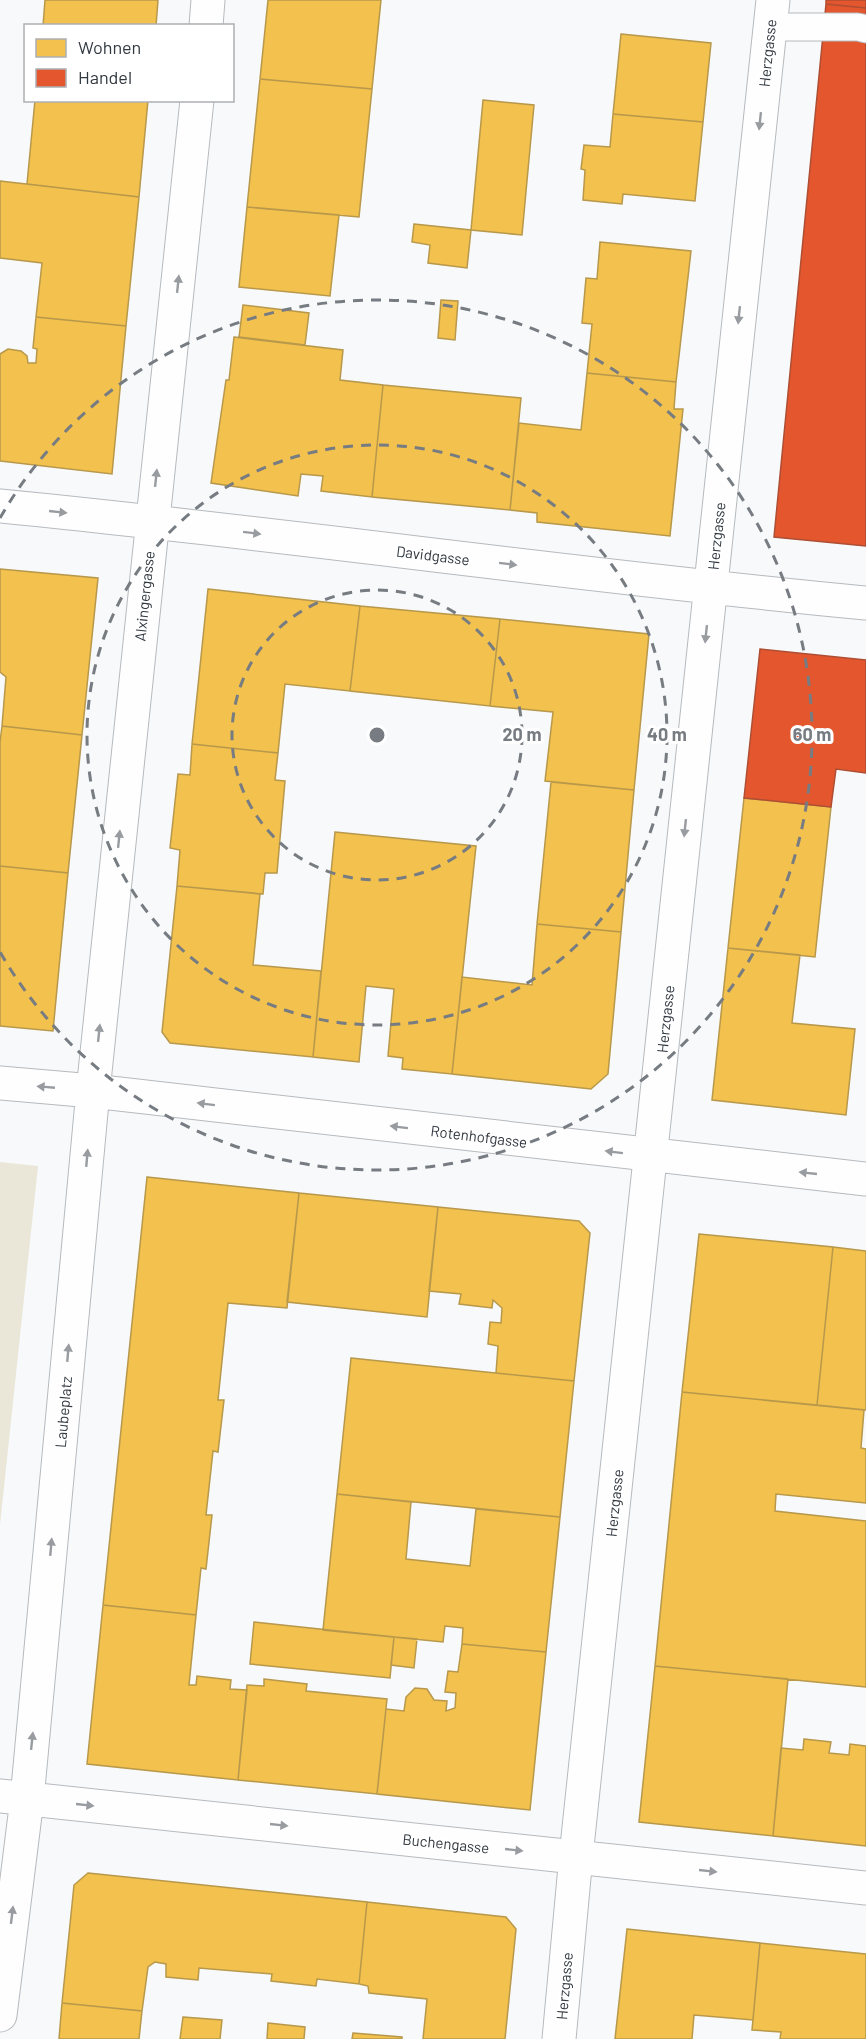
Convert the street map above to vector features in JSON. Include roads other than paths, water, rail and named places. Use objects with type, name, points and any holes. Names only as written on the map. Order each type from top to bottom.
[{"type":"street","points":[[206,24],[208,0]]},
{"type":"street","name":"Herzgasse","points":[[559,2039],[576,1856],[771,13]]},
{"type":"street","name":"Alxingergasse","points":[[93,1091],[197,102]]},
{"type":"street","name":"Davidgasse","points":[[0,506],[152,521],[711,589],[866,603]]},
{"type":"street","points":[[0,1083],[93,1091]]},
{"type":"street","name":"Rotenhofgasse","points":[[93,1091],[866,1179]]},
{"type":"street","name":"Laubeplatz","points":[[13,1798],[93,1091]]},
{"type":"street","points":[[0,2015],[13,1798]]},
{"type":"street","name":"Buchengasse","points":[[13,1798],[866,1888]]},
{"type":"lane","points":[[771,13],[866,29]]}]
